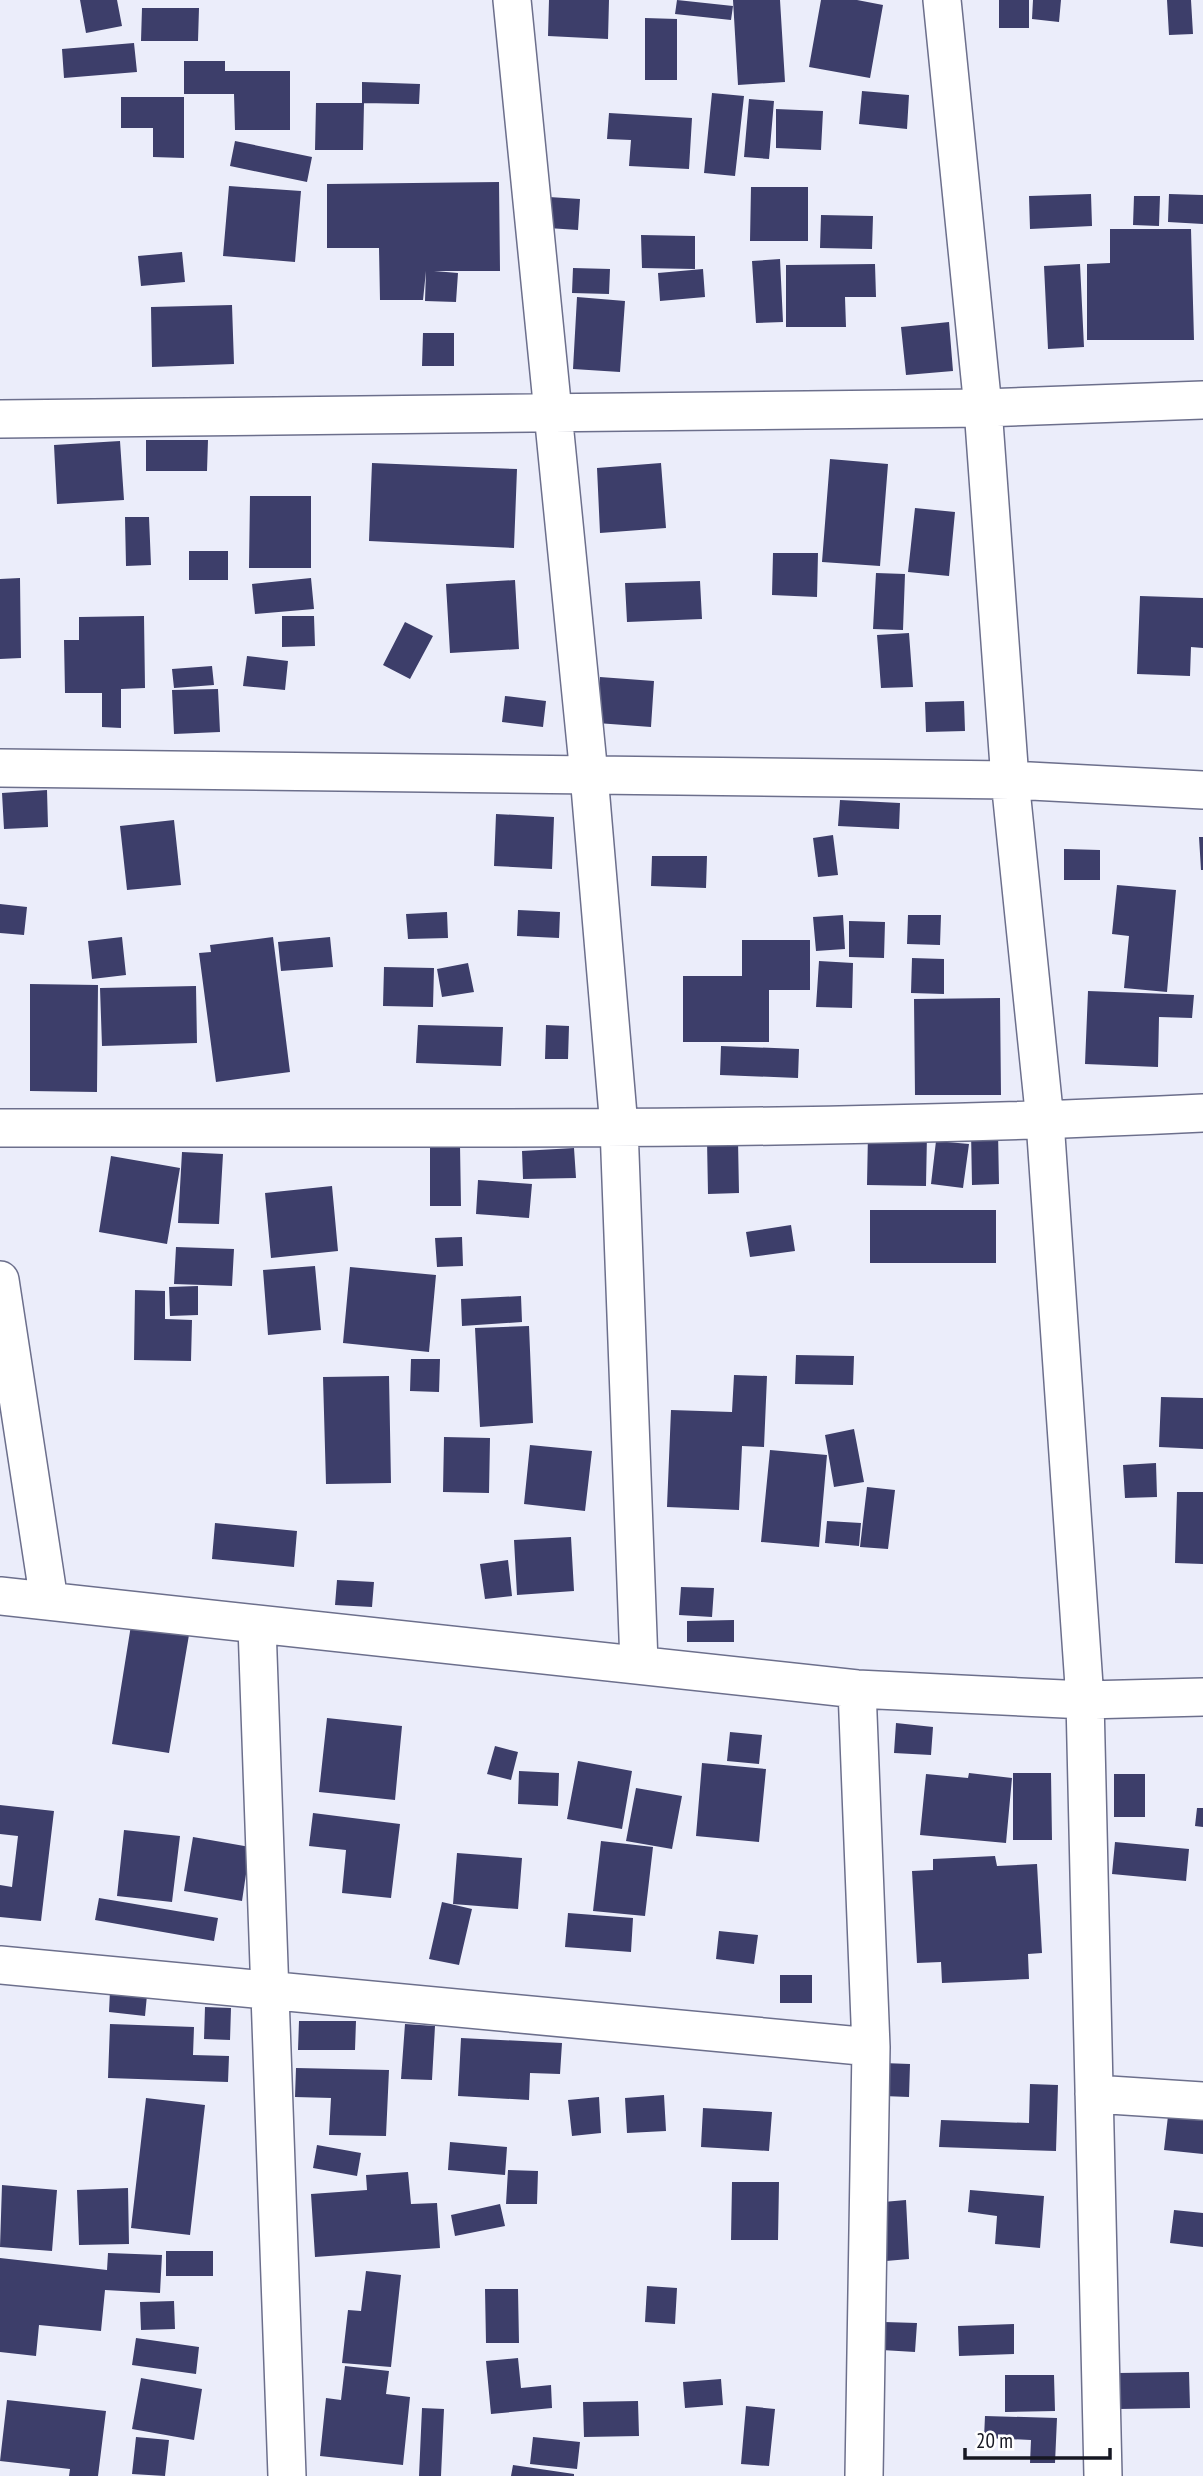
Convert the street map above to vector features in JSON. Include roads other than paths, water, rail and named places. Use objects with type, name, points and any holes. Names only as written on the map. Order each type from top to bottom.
[{"type":"street","points":[[512,0],[589,775],[619,1127],[639,1663]]},
{"type":"street","points":[[942,0],[983,408],[1010,780],[1045,1121],[1085,1700],[1103,2476]]},
{"type":"street","points":[[0,419],[983,408],[1203,400]]},
{"type":"street","points":[[0,768],[1010,780],[1203,790]]},
{"type":"street","points":[[0,1128],[619,1127],[1045,1121],[1203,1113]]},
{"type":"street","points":[[0,1280],[48,1601]]},
{"type":"street","points":[[0,1596],[257,1626],[639,1663],[857,1689],[1085,1700],[1203,1697]]},
{"type":"street","points":[[257,1626],[288,2476]]},
{"type":"street","points":[[857,1689],[871,2047],[864,2476]]},
{"type":"street","points":[[0,1965],[272,1988],[871,2047]]},
{"type":"street","points":[[1094,2094],[1203,2101]]}]
